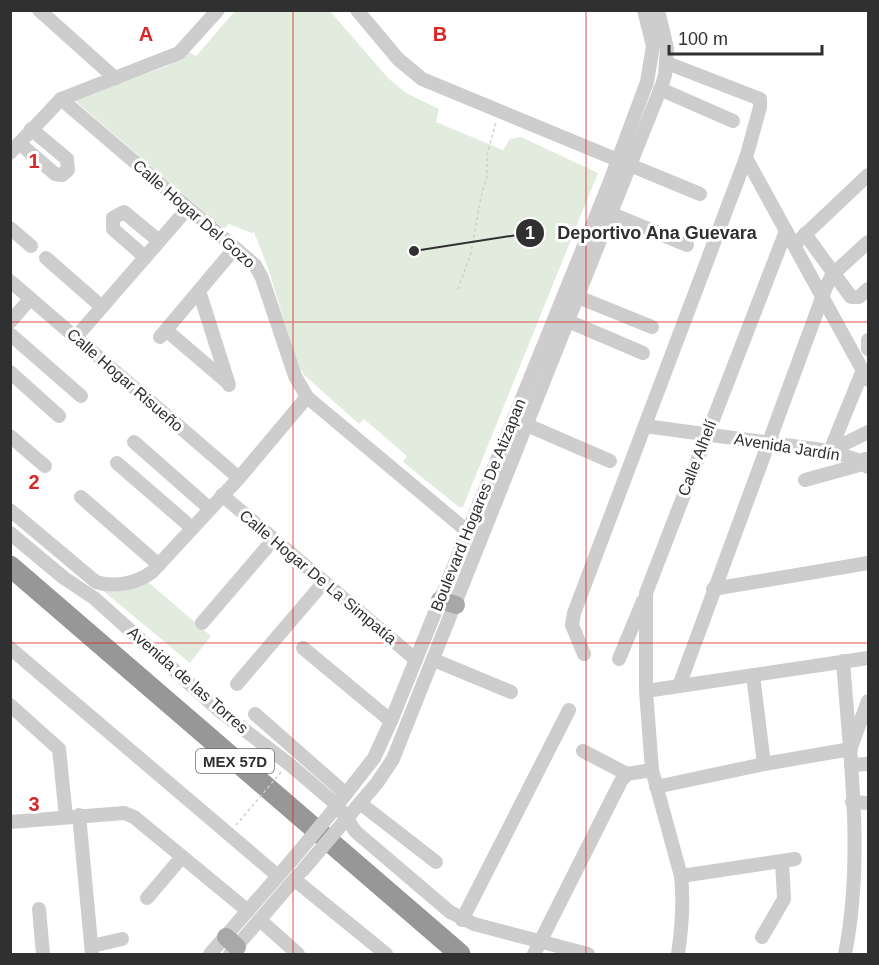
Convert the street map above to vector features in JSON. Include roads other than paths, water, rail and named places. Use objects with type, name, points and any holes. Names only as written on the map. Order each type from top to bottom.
[{"type":"highway","name":"MEX 57D","points":[[10,566],[460,954]]},
{"type":"highway","name":"MEX 57D","points":[[10,585],[440,954]]},
{"type":"street","points":[[39,10],[115,78]]},
{"type":"street","points":[[357,10],[398,59],[416,75],[435,86],[700,194]]},
{"type":"street","name":"Boulevard Hogares De Atizapan","points":[[231,946],[248,911],[374,758],[391,722],[415,659],[448,603],[526,424],[612,214],[652,61],[653,46],[644,10]]},
{"type":"street","points":[[584,654],[574,631],[574,612],[746,158],[760,107],[760,99],[667,63],[667,48],[658,10]]},
{"type":"street","points":[[31,129],[67,159],[68,170],[62,175],[55,174],[15,148],[31,129],[61,99],[179,53],[217,11]]},
{"type":"street","name":"Boulevard Hogares De Atizapan","points":[[210,954],[231,946],[260,920],[386,772],[393,759],[434,660],[467,531],[624,163],[660,89],[667,63]]},
{"type":"street","points":[[660,89],[733,121]]},
{"type":"street","name":"Calle Hogar Del Gozo","points":[[61,99],[255,265],[262,278],[295,376],[307,397],[467,531]]},
{"type":"street","points":[[746,158],[866,375],[830,451]]},
{"type":"street","points":[[794,245],[868,175]]},
{"type":"street","points":[[76,337],[188,208]]},
{"type":"street","points":[[145,257],[113,229],[111,222],[117,214],[127,213],[159,241]]},
{"type":"street","points":[[612,214],[687,246]]},
{"type":"street","points":[[10,228],[32,246]]},
{"type":"street","name":"Calle Alhelí","points":[[678,954],[684,912],[681,876],[652,770],[646,691],[646,593],[705,435],[786,231]]},
{"type":"street","points":[[805,234],[832,275],[851,297],[859,297],[868,289]]},
{"type":"street","points":[[679,686],[822,297],[832,275],[868,242]]},
{"type":"street","points":[[199,291],[225,390],[163,333],[235,248]]},
{"type":"street","points":[[46,258],[102,307]]},
{"type":"street","name":"Calle Hogar Risueño","points":[[10,281],[239,478]]},
{"type":"street","points":[[578,297],[652,327]]},
{"type":"street","points":[[10,322],[30,299]]},
{"type":"street","points":[[568,321],[643,353]]},
{"type":"street","points":[[10,334],[81,396]]},
{"type":"street","points":[[868,340],[868,349]]},
{"type":"street","points":[[10,372],[59,416]]},
{"type":"street","points":[[10,510],[96,582],[111,585],[142,579],[159,565],[239,478],[307,397]]},
{"type":"street","points":[[526,424],[610,461]]},
{"type":"street","name":"Avenida Jardín","points":[[645,426],[830,451],[864,462]]},
{"type":"street","points":[[830,451],[868,432]]},
{"type":"street","points":[[10,436],[45,466]]},
{"type":"street","points":[[134,442],[209,508]]},
{"type":"street","points":[[805,480],[864,462]]},
{"type":"street","points":[[117,463],[192,528]]},
{"type":"street","name":"Calle Hogar De La Simpatía","points":[[222,495],[415,659]]},
{"type":"street","points":[[81,497],[159,565]]},
{"type":"street","name":"Avenida de las Torres","points":[[10,533],[64,578],[94,598],[221,712],[289,764],[344,821],[462,920],[537,949],[588,954]]},
{"type":"street","points":[[202,623],[274,540]]},
{"type":"street","points":[[713,590],[868,563]]},
{"type":"street","points":[[237,684],[324,582]]},
{"type":"street","points":[[619,659],[646,593]]},
{"type":"street","points":[[10,648],[278,876]]},
{"type":"street","points":[[303,648],[391,722]]},
{"type":"street","points":[[646,691],[868,657]]},
{"type":"street","points":[[434,660],[511,692]]},
{"type":"street","points":[[843,661],[851,765],[854,852],[854,898],[845,954]]},
{"type":"street","points":[[753,675],[764,764]]},
{"type":"street","points":[[850,749],[868,701]]},
{"type":"street","points":[[10,705],[59,749],[73,816],[92,950],[122,939]]},
{"type":"street","points":[[462,920],[570,710]]},
{"type":"street","points":[[255,714],[346,794]]},
{"type":"street","points":[[656,787],[764,764],[850,749]]},
{"type":"street","points":[[583,751],[627,774],[652,770]]},
{"type":"street","points":[[851,765],[868,764]]},
{"type":"street","points":[[537,949],[621,781],[627,774]]},
{"type":"street","points":[[360,802],[436,862]]},
{"type":"street","points":[[852,802],[868,803]]},
{"type":"street","points":[[10,822],[114,812],[134,817],[248,911]]},
{"type":"street","points":[[854,852],[868,851]]},
{"type":"street","points":[[147,898],[182,857]]},
{"type":"street","points":[[681,876],[788,860],[784,898],[762,937]]},
{"type":"street","points":[[299,875],[386,954]]},
{"type":"street","points":[[39,909],[43,954]]},
{"type":"street","points":[[260,920],[298,954]]},
{"type":"place","name":"Deportivo Ana Guevara","points":[[414,251]]}]
